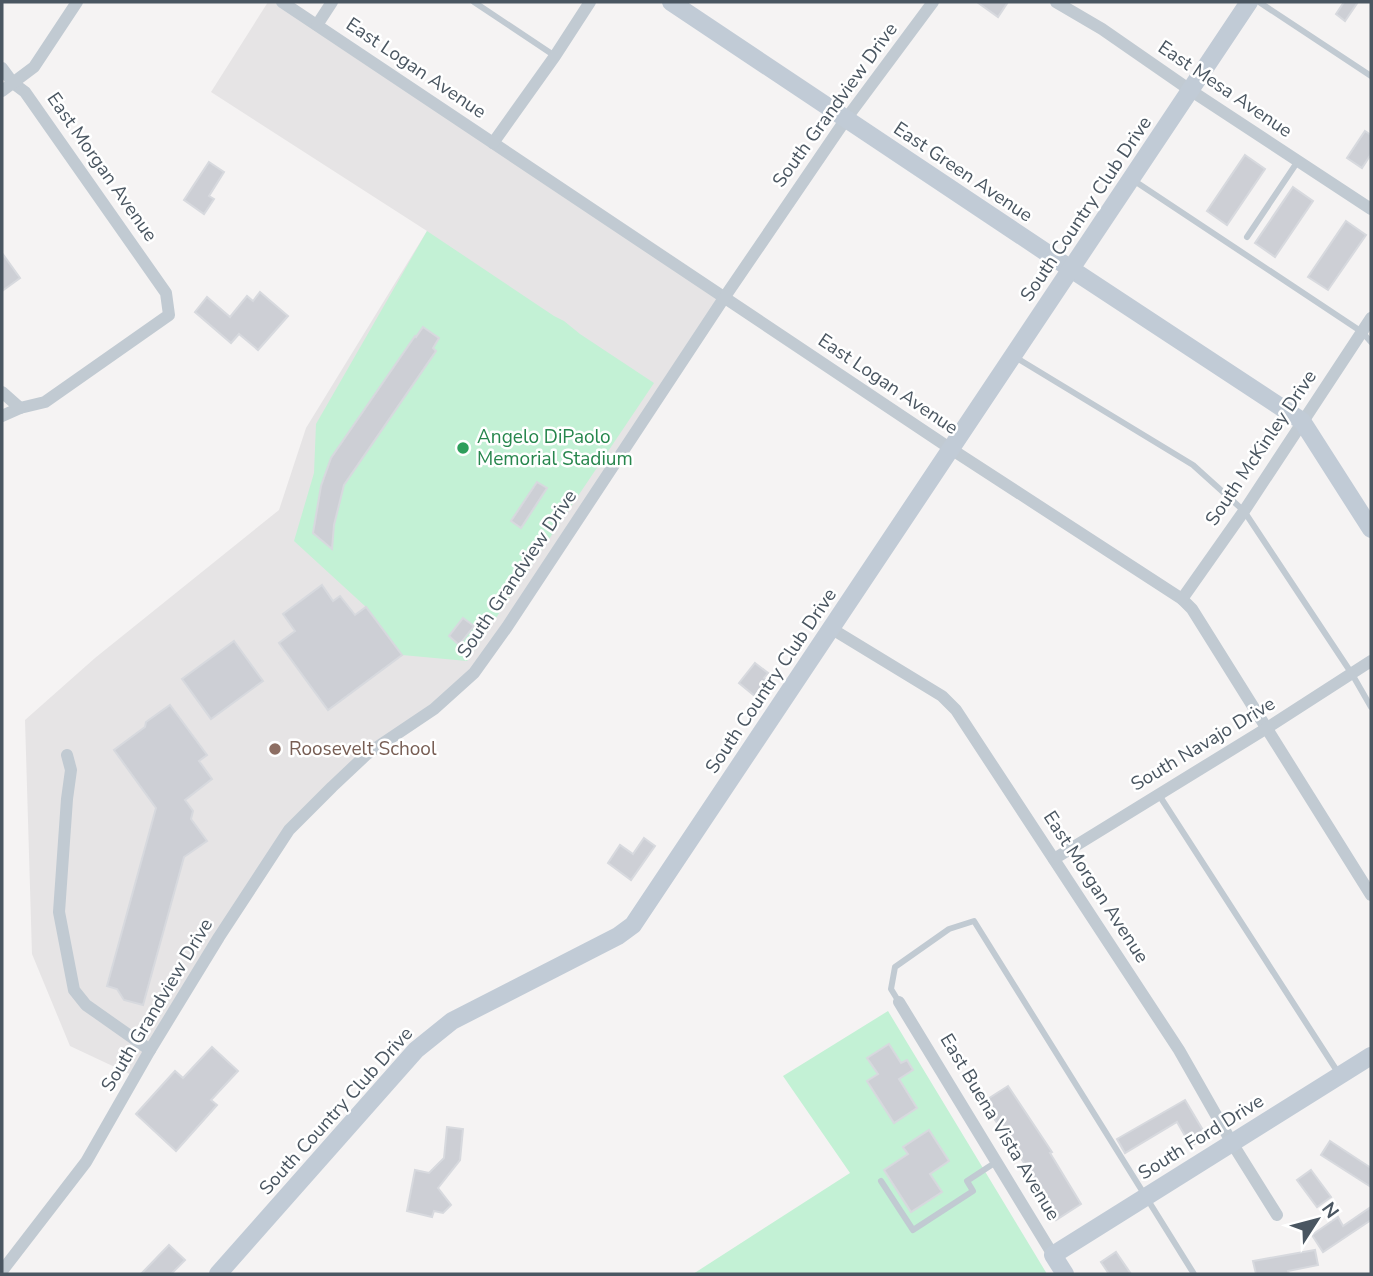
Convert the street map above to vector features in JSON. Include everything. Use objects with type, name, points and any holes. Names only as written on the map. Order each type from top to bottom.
[{"type":"main road","name":"East Green Avenue","points":[[671,2],[1302,421],[1371,529]]},
{"type":"main road","name":"South Country Club Drive","points":[[218,1274],[416,1049],[452,1021],[618,936],[633,925],[1250,2]]},
{"type":"main road","name":"South Ford Drive","points":[[1053,1255],[1371,1055]]},
{"type":"main road","name":"East Buena Vista Avenue","points":[[1053,1255],[1065,1274]]},
{"type":"street","points":[[2,91],[34,67],[77,2]]},
{"type":"street","name":"East Logan Avenue","points":[[282,2],[951,449],[1182,599],[1192,609],[1371,895]]},
{"type":"street","points":[[317,25],[332,2]]},
{"type":"street","points":[[493,143],[590,2]]},
{"type":"street","name":"South Grandview Drive","points":[[2,1270],[86,1161],[219,937],[289,830],[367,754],[434,709],[474,673],[846,119],[933,2]]},
{"type":"street","name":"East Mesa Avenue","points":[[1056,2],[1102,29],[1371,209]]},
{"type":"street","name":"East Morgan Avenue","points":[[2,68],[13,83],[25,92],[166,293],[169,316],[45,402],[20,408]]},
{"type":"street","name":"South McKinley Drive","points":[[1182,599],[1244,511],[1371,318]]},
{"type":"street","points":[[2,392],[20,408],[2,416]]},
{"type":"street","name":"East Morgan Avenue","points":[[832,629],[942,696],[956,710],[1179,1050],[1277,1215]]},
{"type":"street","name":"South Navajo Drive","points":[[1054,859],[1371,661]]},
{"type":"street","points":[[67,755],[71,769],[59,912],[74,990],[86,1005],[150,1050]]},
{"type":"street","name":"East Buena Vista Avenue","points":[[899,1002],[1053,1255]]},
{"type":"lane","points":[[474,2],[555,55]]},
{"type":"lane","points":[[1258,2],[1371,76]]},
{"type":"lane","points":[[1247,237],[1298,161]]},
{"type":"lane","points":[[1131,179],[1362,332],[1371,342]]},
{"type":"lane","points":[[1013,356],[1193,465],[1244,511],[1352,674],[1371,708]]},
{"type":"lane","points":[[1158,793],[1340,1075]]},
{"type":"lane","points":[[899,1002],[891,989],[895,967],[949,929],[974,921],[1194,1274]]},
{"type":"lane","points":[[881,1181],[913,1230],[973,1191],[967,1181],[996,1162]]},
{"type":"shaded area","points":[[268,2],[282,2],[724,298],[477,671],[367,754],[289,830],[136,1077],[70,1046],[32,954],[25,720],[95,658],[279,510],[306,428],[427,231],[211,92]]},
{"type":"green space","name":"Angelo DiPaolo Memorial Stadium","points":[[427,231],[654,383],[467,661],[402,655],[366,607],[294,541],[314,473],[316,424]]},
{"type":"green space","points":[[888,1011],[1047,1274],[693,1274],[850,1173],[783,1076]]},
{"type":"building","points":[[977,2],[1008,2],[998,17]]},
{"type":"building","points":[[1344,2],[1358,2],[1345,21],[1336,14]]},
{"type":"building","points":[[1365,131],[1371,135],[1371,154],[1362,168],[1347,158]]},
{"type":"building","points":[[1245,155],[1265,169],[1227,225],[1207,211]]},
{"type":"building","points":[[209,162],[224,172],[209,196],[214,199],[204,214],[184,200]]},
{"type":"building","points":[[1293,187],[1313,201],[1275,257],[1255,243]]},
{"type":"building","points":[[1346,221],[1366,235],[1328,290],[1308,277]]},
{"type":"building","points":[[2,253],[20,278],[2,291]]},
{"type":"building","points":[[260,292],[288,316],[258,350],[239,334],[231,343],[195,312],[207,297],[230,317],[247,296],[253,301]]},
{"type":"building","points":[[423,327],[439,338],[433,348],[436,351],[344,485],[334,525],[332,549],[313,533],[321,486],[331,458]]},
{"type":"building","points":[[537,482],[547,488],[521,528],[511,521]]},
{"type":"building","points":[[322,585],[333,601],[340,596],[355,615],[366,607],[402,655],[328,710],[279,643],[295,631],[283,614]]},
{"type":"building","points":[[463,618],[474,626],[459,645],[449,636]]},
{"type":"building","points":[[234,641],[263,681],[211,719],[182,679]]},
{"type":"building","points":[[755,663],[768,673],[764,678],[768,682],[756,697],[739,683]]},
{"type":"building","points":[[170,705],[207,755],[199,761],[212,779],[185,800],[193,811],[191,819],[207,841],[184,857],[143,1005],[124,1000],[117,989],[107,986],[156,808],[114,750]]},
{"type":"building","points":[[644,838],[655,846],[631,880],[608,863],[620,845],[633,854]]},
{"type":"building","points":[[889,1044],[901,1063],[907,1060],[913,1070],[899,1079],[917,1108],[894,1123],[867,1081],[878,1074],[867,1058]]},
{"type":"building","points":[[212,1047],[238,1071],[211,1100],[217,1105],[176,1151],[136,1114],[175,1071],[183,1078]]},
{"type":"building","points":[[1008,1086],[1052,1152],[1050,1153],[1081,1204],[1056,1220],[1034,1184],[1037,1182],[983,1102]]},
{"type":"building","points":[[1185,1100],[1207,1137],[1191,1146],[1177,1122],[1125,1153],[1117,1139]]},
{"type":"building","points":[[447,1127],[463,1129],[460,1160],[438,1188],[451,1205],[443,1213],[434,1211],[432,1217],[407,1211],[415,1170],[429,1173],[444,1158]]},
{"type":"building","points":[[929,1130],[949,1161],[930,1174],[942,1192],[911,1212],[884,1170],[908,1154],[903,1147]]},
{"type":"building","points":[[1330,1141],[1371,1168],[1371,1187],[1321,1155]]},
{"type":"building","points":[[1311,1170],[1331,1197],[1317,1207],[1297,1180]]},
{"type":"building","points":[[1371,1207],[1371,1220],[1323,1252],[1312,1235],[1338,1217],[1343,1226]]},
{"type":"building","points":[[169,1245],[185,1260],[171,1274],[141,1274]]},
{"type":"building","points":[[1315,1250],[1318,1265],[1288,1271],[1289,1274],[1256,1274],[1253,1261]]},
{"type":"building","points":[[1116,1252],[1131,1274],[1109,1274],[1101,1262]]},
{"type":"place","name":"Angelo DiPaolo Memorial Stadium","points":[[463,448]]},
{"type":"place","name":"Roosevelt School","points":[[275,749]]}]
